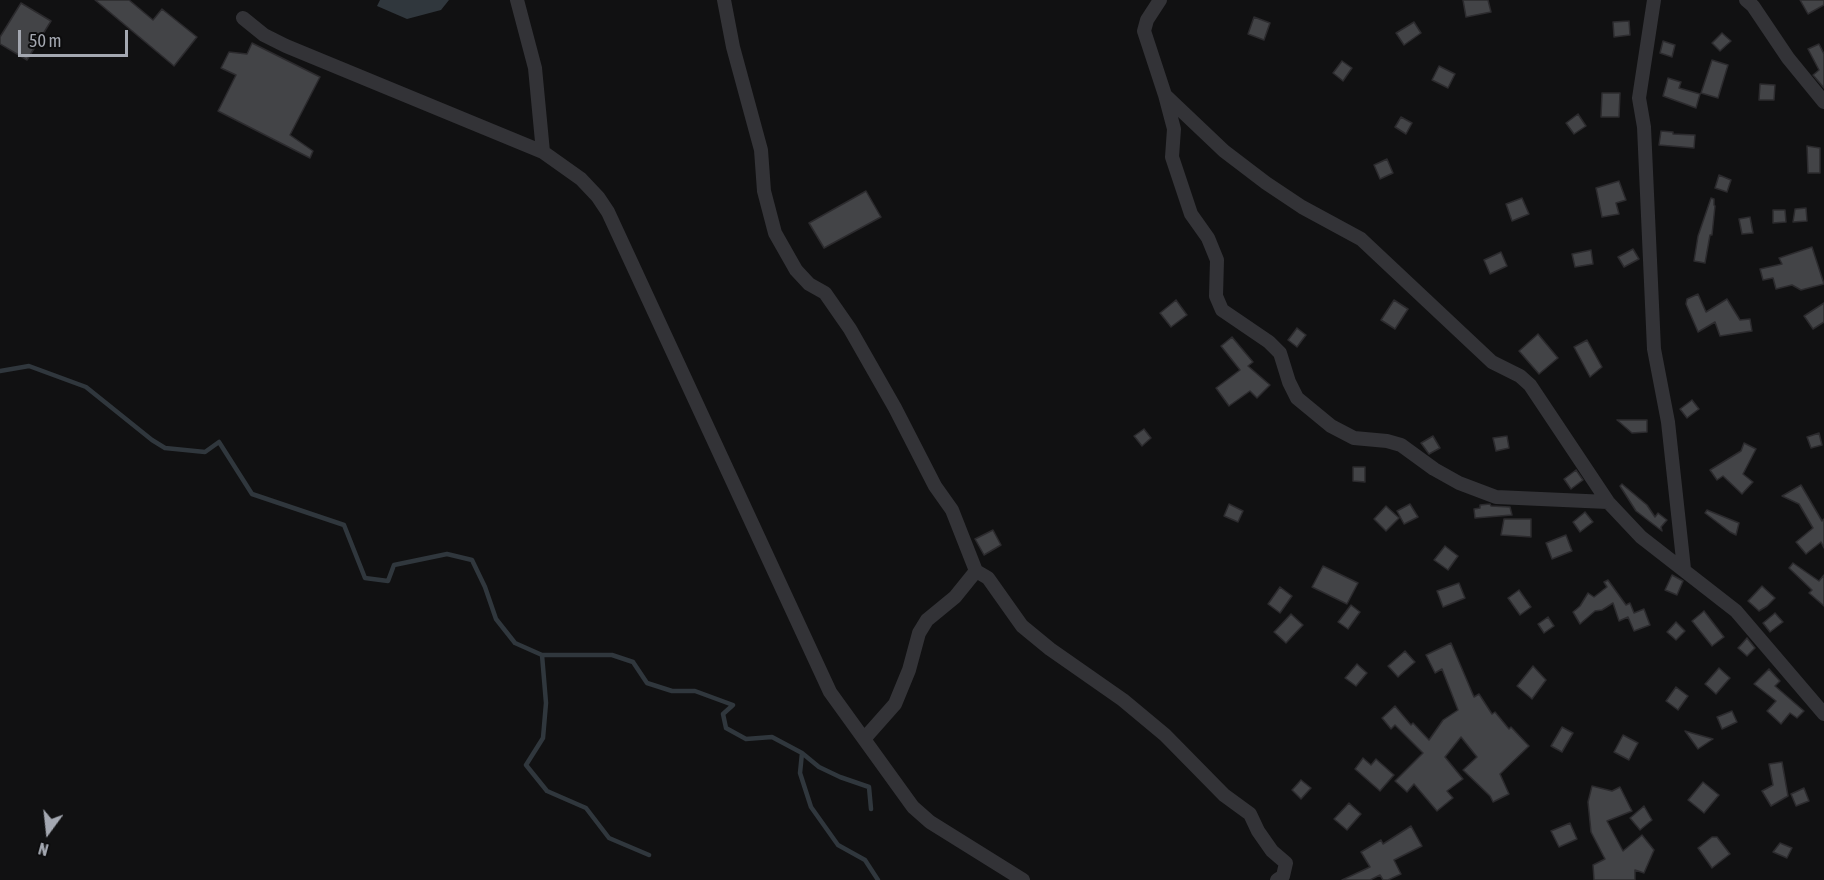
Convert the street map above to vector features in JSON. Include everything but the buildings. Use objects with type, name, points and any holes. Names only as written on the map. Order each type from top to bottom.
[{"type":"street","points":[[517,0],[535,68],[543,152]]},
{"type":"street","points":[[724,0],[733,47],[761,150],[764,191],[775,232],[796,270],[809,284],[825,293],[850,329],[895,408],[935,486],[952,510],[976,571],[988,578],[1022,626],[1140,714],[1165,735],[1224,795],[1250,814],[1258,831],[1272,851],[1286,863],[1283,876],[1277,880]]},
{"type":"street","points":[[1160,0],[1147,20],[1144,31],[1174,129],[1172,157],[1191,214],[1208,238],[1217,260],[1216,296],[1222,310],[1269,342],[1280,353],[1289,382],[1297,398],[1311,412],[1354,438],[1387,441],[1401,445],[1434,469],[1459,483],[1496,497],[1608,502]]},
{"type":"street","points":[[1654,0],[1639,98],[1644,127],[1654,349],[1668,422],[1684,570]]},
{"type":"street","points":[[1746,0],[1753,6],[1788,58],[1824,102]]},
{"type":"street","points":[[243,18],[264,35],[286,46],[543,152],[581,178],[598,197],[608,213],[830,692],[913,807],[930,822],[1023,880]]},
{"type":"street","points":[[1165,95],[1224,151],[1266,183],[1302,207],[1361,239],[1492,362],[1520,376],[1530,385],[1608,502],[1641,537],[1736,610],[1824,714]]},
{"type":"street","points":[[864,739],[895,704],[909,670],[920,633],[927,620],[956,597],[976,571]]},
{"type":"shaded area","points":[[380,0],[449,0],[441,10],[407,19],[377,6]]},
{"type":"waterway","points":[[0,371],[29,366],[86,387],[165,448],[205,452],[219,442],[252,494],[344,525],[365,578],[388,581],[394,565],[447,554],[472,560],[485,587],[496,619],[515,643],[542,655],[612,655],[633,662],[647,683],[672,691],[695,691],[733,705],[723,714],[726,728],[746,739],[772,737],[802,753],[800,773],[811,807],[838,845],[865,860],[878,880]]},
{"type":"waterway","points":[[542,655],[546,703],[543,738],[526,765],[547,791],[586,808],[609,838],[649,855]]},
{"type":"waterway","points":[[802,753],[819,767],[869,787],[871,809]]}]
